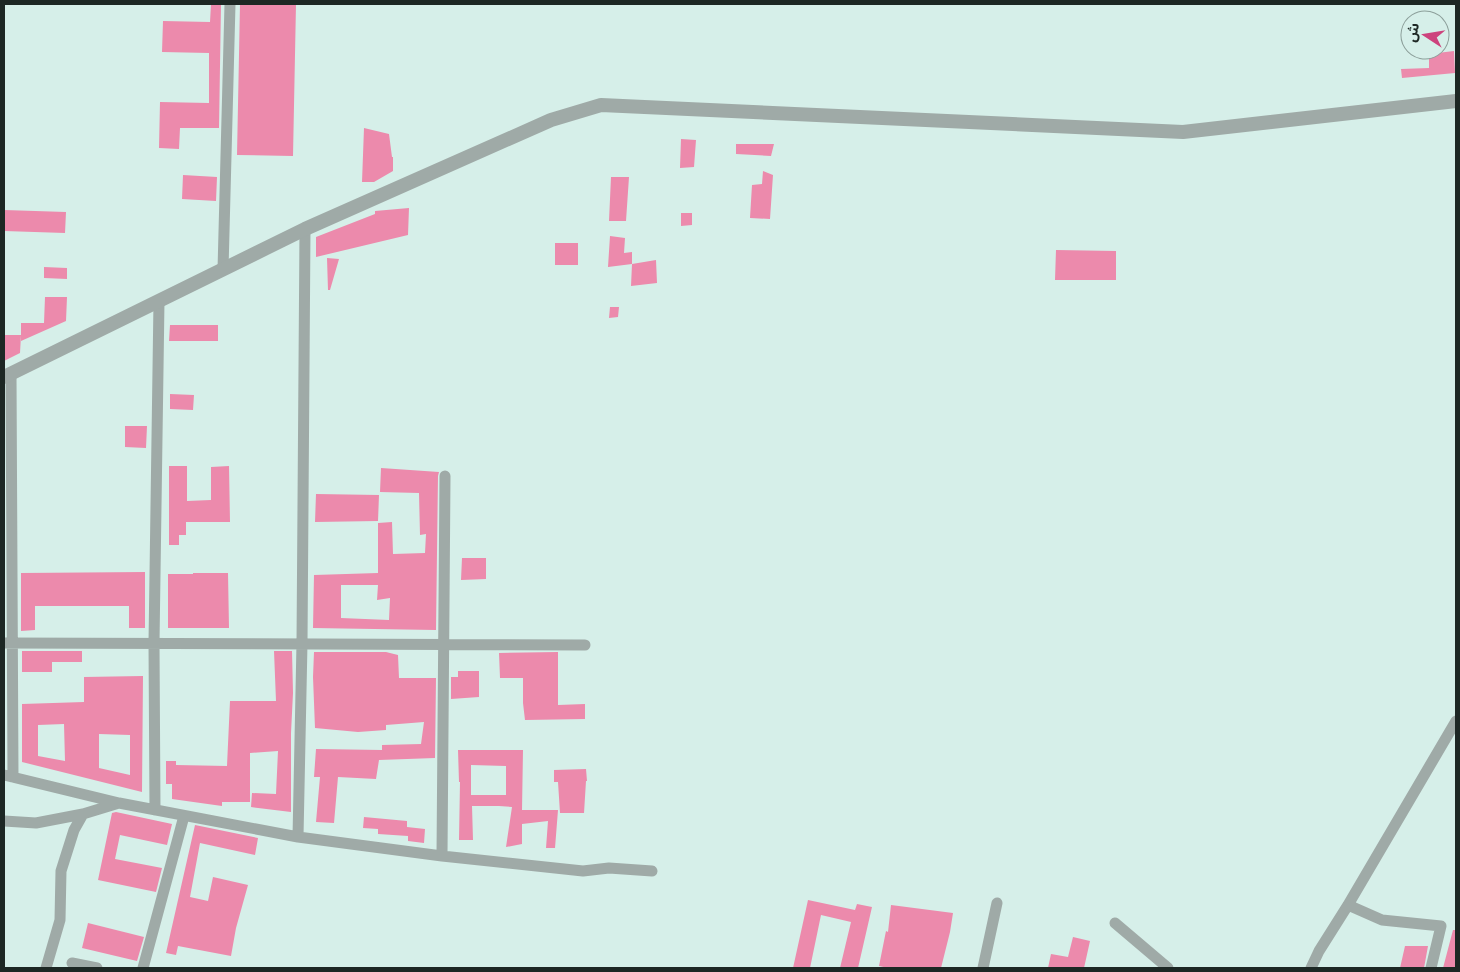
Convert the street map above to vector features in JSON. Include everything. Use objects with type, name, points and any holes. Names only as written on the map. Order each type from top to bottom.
[{"type":"street","points":[[224,270],[230,4]]},
{"type":"street","points":[[652,870],[608,868],[582,871],[442,856],[298,837],[119,803],[8,776],[8,375],[305,229],[551,120],[601,105],[1183,132],[1456,101]]},
{"type":"street","points":[[298,837],[302,643],[305,229]]},
{"type":"street","points":[[155,810],[154,643],[159,302]]},
{"type":"street","points":[[442,856],[445,476]]},
{"type":"street","points":[[8,643],[585,644]]},
{"type":"street","points":[[1311,968],[1319,951],[1456,721]]},
{"type":"street","points":[[4,821],[36,823],[83,814],[119,803]]},
{"type":"street","points":[[46,968],[60,920],[61,871],[74,830],[83,814]]},
{"type":"street","points":[[143,968],[184,816]]},
{"type":"street","points":[[983,968],[997,903]]},
{"type":"street","points":[[1348,905],[1382,920],[1441,926],[1431,968]]},
{"type":"street","points":[[1115,923],[1168,968]]},
{"type":"street","points":[[72,963],[97,968]]},
{"type":"building","points":[[211,4],[221,4],[219,128],[180,128],[179,149],[159,148],[160,102],[209,103],[209,53],[162,52],[163,21],[210,22]]},
{"type":"building","points":[[240,4],[296,4],[293,156],[237,155]]},
{"type":"building","points":[[1450,51],[1454,51],[1455,73],[1402,78],[1401,69],[1429,68],[1429,60],[1450,60]]},
{"type":"building","points":[[364,128],[389,134],[393,157],[393,171],[374,182],[362,182]]},
{"type":"building","points":[[681,139],[696,140],[694,167],[680,168]]},
{"type":"building","points":[[736,144],[774,144],[771,156],[736,154]]},
{"type":"building","points":[[763,171],[773,175],[770,219],[750,218],[752,185],[762,184]]},
{"type":"building","points":[[183,175],[217,177],[216,201],[182,199]]},
{"type":"building","points":[[611,177],[629,177],[626,221],[609,221]]},
{"type":"building","points":[[409,208],[408,235],[316,257],[316,237],[375,214],[375,211]]},
{"type":"building","points":[[4,210],[66,212],[65,233],[4,231]]},
{"type":"building","points":[[681,213],[692,213],[692,225],[681,226]]},
{"type":"building","points":[[610,236],[625,238],[624,253],[632,252],[632,264],[608,267]]},
{"type":"building","points":[[555,243],[578,243],[578,265],[555,265]]},
{"type":"building","points":[[1056,250],[1116,251],[1116,280],[1055,280]]},
{"type":"building","points":[[327,258],[339,259],[330,290],[328,290]]},
{"type":"building","points":[[656,260],[657,283],[631,286],[632,264]]},
{"type":"building","points":[[44,267],[67,268],[67,279],[44,278]]},
{"type":"building","points":[[45,297],[67,297],[66,321],[21,341],[21,323],[44,323]]},
{"type":"building","points":[[610,307],[619,307],[618,317],[609,318]]},
{"type":"building","points":[[170,325],[218,325],[218,341],[169,341]]},
{"type":"building","points":[[4,335],[21,335],[20,353],[4,361]]},
{"type":"building","points":[[170,394],[194,395],[193,410],[170,409]]},
{"type":"building","points":[[125,426],[147,426],[146,448],[125,447]]},
{"type":"building","points":[[169,466],[187,466],[187,501],[211,500],[211,467],[229,466],[230,522],[186,522],[186,535],[179,535],[179,545],[169,545]]},
{"type":"building","points":[[381,468],[439,472],[436,630],[313,628],[314,575],[378,573],[378,523],[392,522],[393,554],[425,553],[426,534],[420,535],[419,493],[380,492]],"holes":[[[341,585],[378,585],[377,600],[390,598],[389,620],[341,618]]]},
{"type":"building","points":[[316,494],[379,495],[378,521],[315,522]]},
{"type":"building","points":[[462,558],[486,558],[486,579],[461,580]]},
{"type":"building","points":[[145,572],[145,628],[129,628],[129,606],[35,606],[35,630],[21,631],[21,573]]},
{"type":"building","points":[[228,573],[229,628],[168,628],[168,574]]},
{"type":"building","points":[[22,651],[82,651],[82,662],[52,662],[52,672],[22,672]]},
{"type":"building","points":[[274,651],[292,651],[291,812],[251,807],[252,793],[276,794],[278,751],[250,753],[250,802],[222,802],[222,806],[172,799],[172,784],[166,784],[166,761],[176,761],[176,765],[227,766],[230,701],[276,701]]},
{"type":"building","points":[[314,652],[386,652],[398,655],[399,678],[436,678],[435,758],[379,760],[376,779],[338,777],[334,823],[316,822],[320,777],[314,777],[316,749],[382,750],[382,745],[421,744],[424,722],[386,725],[386,730],[358,732],[315,728]]},
{"type":"building","points":[[558,652],[558,705],[585,704],[585,719],[525,720],[523,678],[500,678],[499,653]]},
{"type":"building","points":[[458,671],[479,671],[479,697],[451,699],[451,677],[458,677]]},
{"type":"building","points":[[143,676],[142,792],[22,762],[22,704],[84,702],[84,677]],"holes":[[[64,724],[65,761],[38,756],[38,725]],[[99,734],[130,735],[130,775],[99,768]]]},
{"type":"building","points":[[458,750],[523,750],[522,810],[558,810],[555,848],[546,848],[548,821],[522,824],[522,844],[506,847],[512,807],[472,806],[473,840],[459,840]],"holes":[[[471,765],[506,766],[506,795],[471,795]]]},
{"type":"building","points":[[586,769],[587,781],[584,813],[560,813],[558,782],[554,782],[554,770]]},
{"type":"building","points":[[116,812],[172,824],[167,845],[120,835],[115,859],[162,868],[156,892],[98,880],[112,813]]},
{"type":"building","points":[[364,817],[407,821],[407,827],[425,829],[424,843],[408,841],[408,836],[378,834],[378,829],[363,828]]},
{"type":"building","points":[[195,825],[258,838],[255,855],[200,843],[190,897],[208,901],[213,877],[248,885],[236,928],[231,956],[178,946],[176,955],[166,953]]},
{"type":"building","points":[[808,900],[855,910],[857,904],[872,907],[858,968],[840,968],[851,922],[821,915],[810,968],[793,968]]},
{"type":"building","points":[[891,905],[953,913],[941,968],[888,968],[879,966],[886,931],[888,932]]},
{"type":"building","points":[[88,923],[144,937],[137,961],[82,948]]},
{"type":"building","points":[[1453,930],[1456,930],[1456,968],[1443,968]]},
{"type":"building","points":[[1073,937],[1090,941],[1084,968],[1048,968],[1051,954],[1068,957]]},
{"type":"building","points":[[1405,946],[1428,946],[1424,968],[1400,968]]}]
